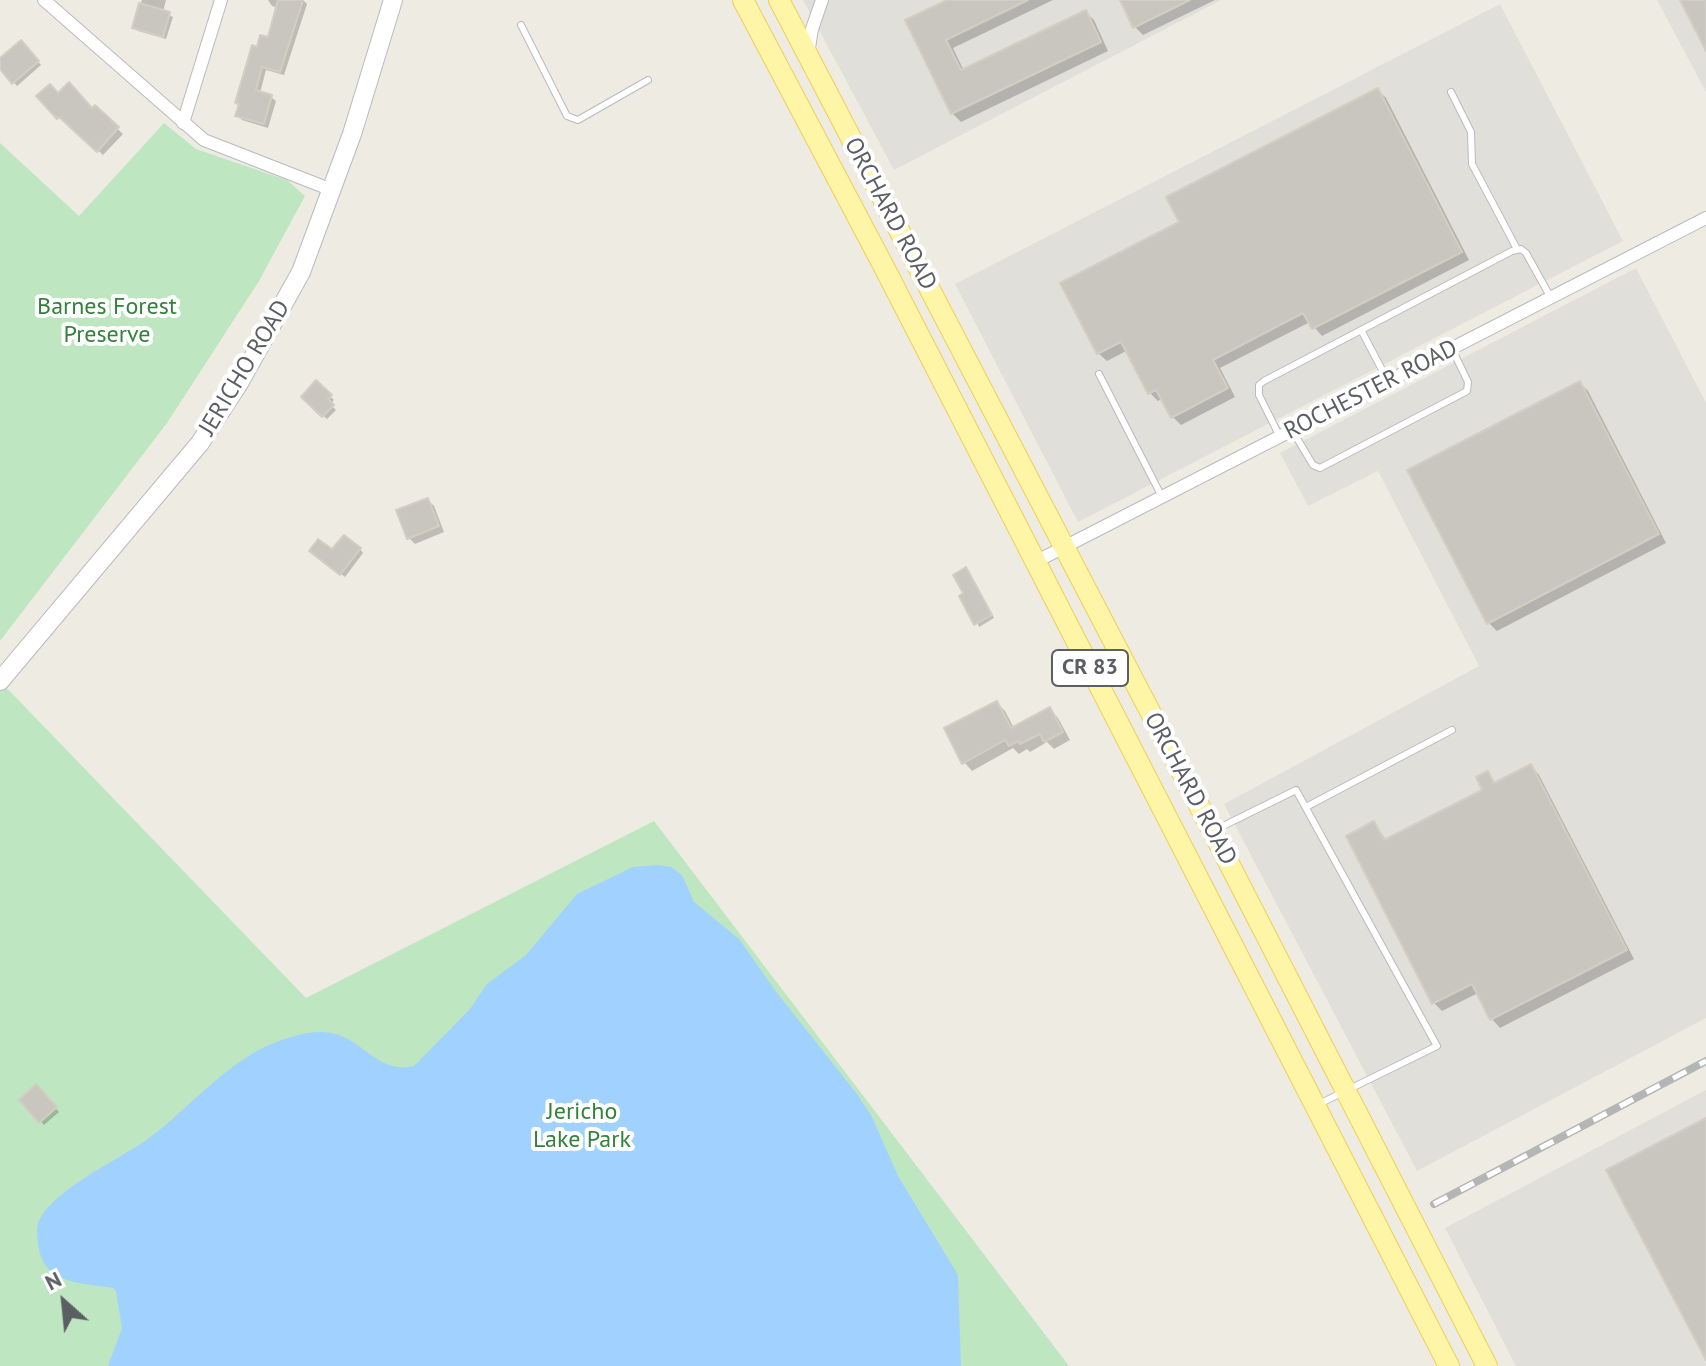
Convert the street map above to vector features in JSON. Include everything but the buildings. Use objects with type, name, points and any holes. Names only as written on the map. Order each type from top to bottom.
[{"type":"main road","name":"JERICHO ROAD","points":[[0,681],[200,443],[239,383],[301,272],[332,190],[393,0]]},
{"type":"main road","name":"ORCHARD ROAD","points":[[743,0],[827,156],[1449,1366]]},
{"type":"main road","name":"ORCHARD ROAD","points":[[779,0],[1487,1366]]},
{"type":"street","points":[[44,0],[204,140],[332,190]]},
{"type":"street","points":[[183,123],[221,0]]},
{"type":"street","points":[[808,54],[812,29],[822,0]]},
{"type":"street","name":"ROCHESTER ROAD","points":[[1035,562],[1706,218]]},
{"type":"lane","points":[[521,25],[567,116],[578,120],[648,80]]},
{"type":"lane","points":[[1451,92],[1471,132],[1472,164],[1517,249],[1526,253],[1551,298]]},
{"type":"lane","points":[[1280,437],[1259,395],[1259,385],[1517,249]]},
{"type":"lane","points":[[1361,330],[1388,381]]},
{"type":"lane","points":[[1292,430],[1313,465],[1320,468],[1467,391],[1468,382],[1452,348]]},
{"type":"lane","points":[[1099,374],[1162,497]]},
{"type":"lane","points":[[1306,807],[1452,730]]},
{"type":"lane","points":[[1212,831],[1296,790],[1437,1046],[1316,1106]]},
{"type":"shaded area","points":[[803,0],[1221,0],[894,170]]},
{"type":"shaded area","points":[[1657,0],[1706,0],[1706,92]]},
{"type":"shaded area","points":[[1500,4],[1623,241],[1078,522],[955,284]]},
{"type":"shaded area","points":[[1636,268],[1706,403],[1706,1018],[1417,1171],[1224,804],[1479,666],[1378,471],[1308,506],[1280,453]]},
{"type":"shaded area","points":[[1706,1090],[1706,1366],[1516,1366],[1445,1228]]},
{"type":"green space","name":"Barnes Forest Preserve","points":[[164,123],[196,149],[287,180],[305,196],[259,281],[167,423],[0,641],[0,143],[79,216]]},
{"type":"green space","name":"Jericho Lake Park","points":[[0,681],[306,998],[654,821],[1069,1366],[0,1366]]},
{"type":"water","name":"Jericho Lake Park","points":[[633,867],[671,867],[682,875],[694,902],[739,939],[872,1117],[898,1176],[958,1275],[961,1366],[108,1366],[122,1328],[116,1291],[68,1280],[49,1270],[39,1249],[37,1233],[44,1212],[55,1200],[148,1139],[226,1072],[260,1049],[279,1041],[309,1033],[332,1033],[348,1039],[392,1066],[414,1066],[470,1009],[487,984],[526,955],[577,894]]},
{"type":"railway","points":[[1434,1204],[1706,1061]]}]
